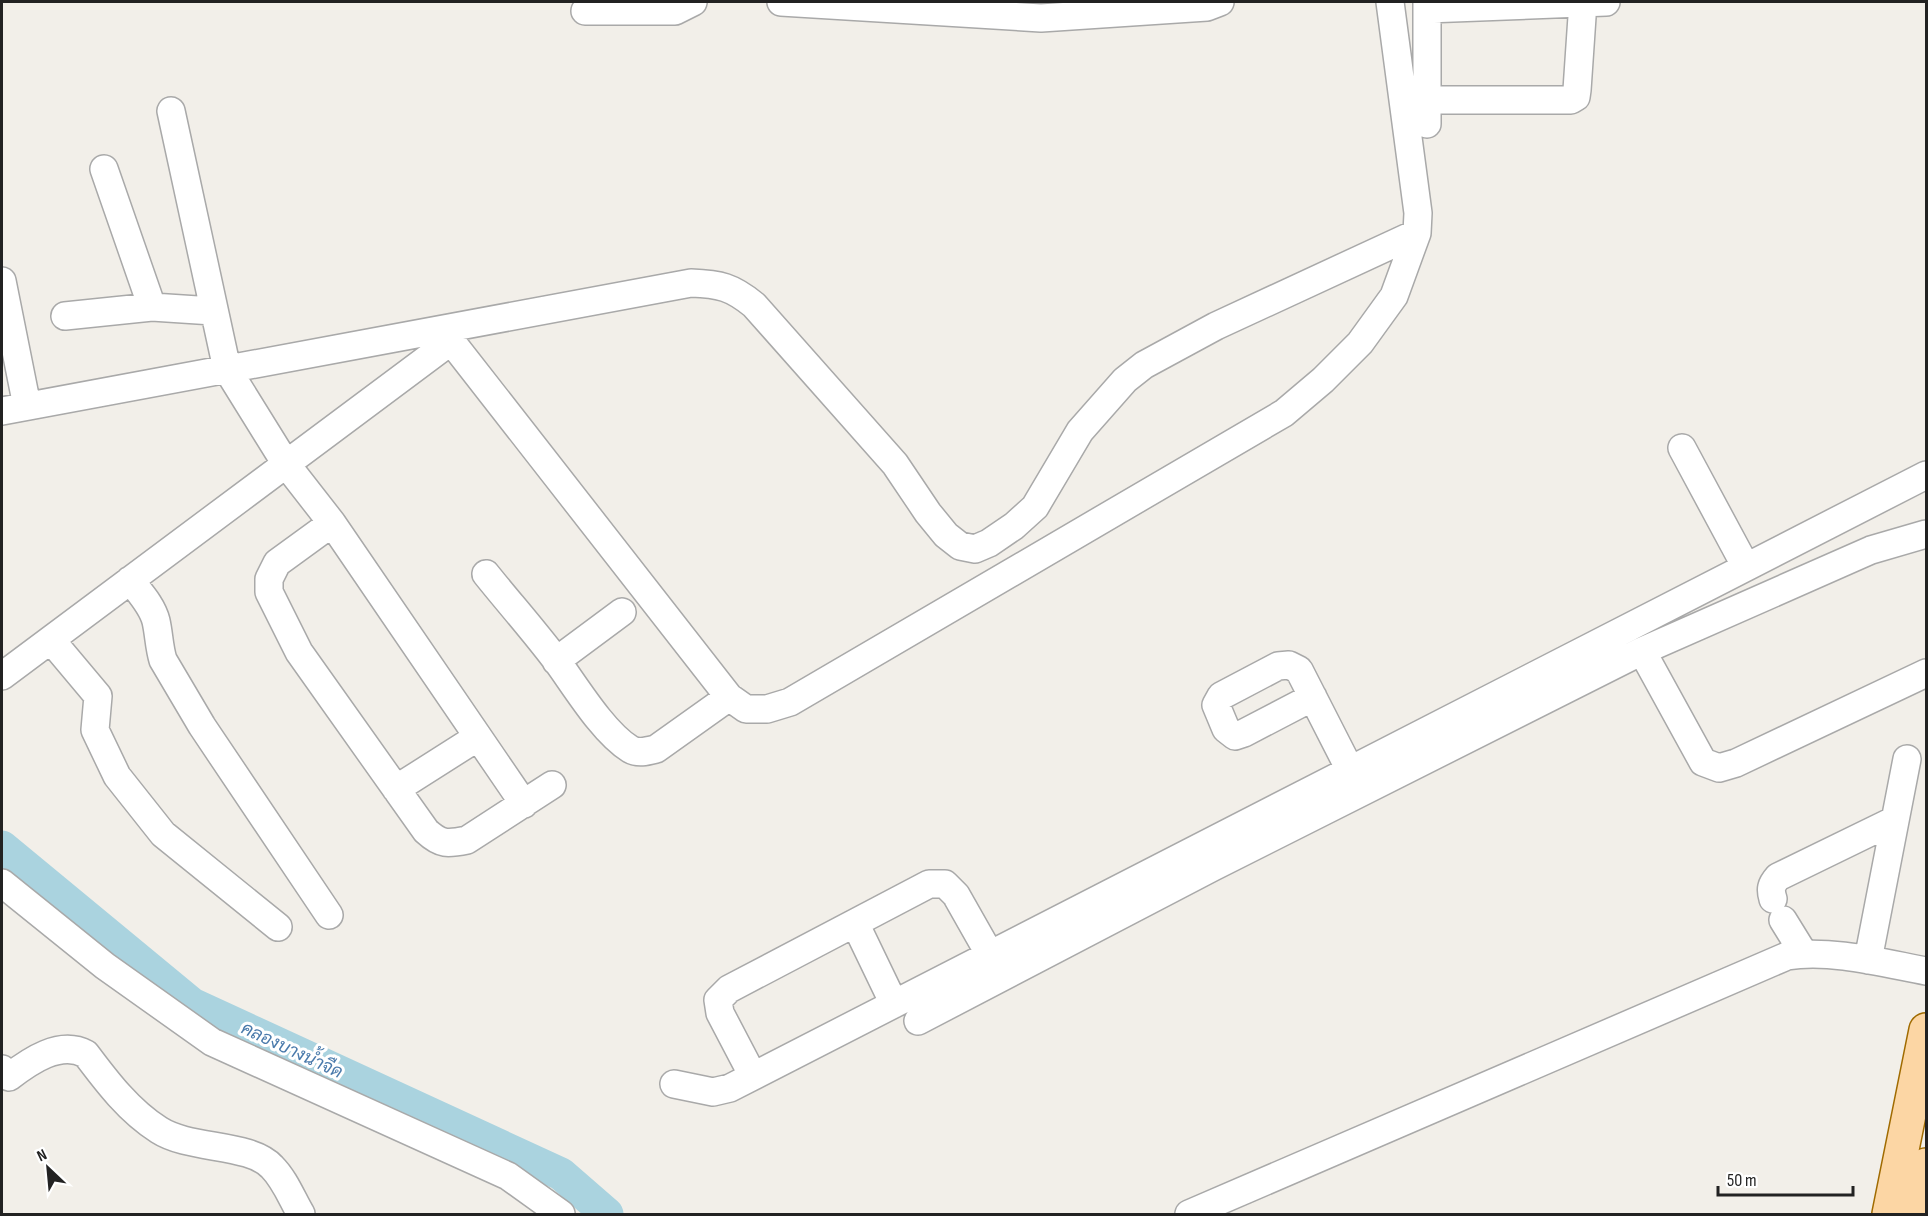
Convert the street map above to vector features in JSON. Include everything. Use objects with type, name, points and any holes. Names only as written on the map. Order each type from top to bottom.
[{"type":"main road","points":[[1889,1215],[1926,1030]]},
{"type":"main road","points":[[1917,1215],[1926,1165]]},
{"type":"street","points":[[585,11],[675,11],[693,2]]},
{"type":"street","points":[[781,2],[1041,18],[1207,7],[1220,2]]},
{"type":"street","points":[[451,334],[729,697],[746,709],[767,709],[790,702],[1284,412],[1323,380],[1360,343],[1394,296],[1417,233],[1418,213],[1390,2]]},
{"type":"street","points":[[1595,2],[1576,97],[1571,100],[1427,112],[1427,5],[1595,2]]},
{"type":"street","points":[[171,111],[227,369],[286,464],[332,523],[524,804]]},
{"type":"street","points":[[104,169],[152,307]]},
{"type":"street","points":[[2,281],[14,409],[227,369],[451,334],[691,283],[716,284],[737,291],[754,305],[895,464],[946,535],[960,546],[975,549],[997,538],[1035,507],[1080,431],[1125,380],[1144,365],[1216,326],[1417,233]]},
{"type":"street","points":[[64,316],[152,307],[213,311]]},
{"type":"street","points":[[2,676],[286,464],[451,334]]},
{"type":"street","points":[[1682,448],[1746,567]]},
{"type":"street","points":[[675,1084],[712,1092],[730,1088],[1926,475]]},
{"type":"street","points":[[332,523],[277,563],[269,579],[268,592],[299,651],[426,831],[438,841],[451,843],[467,840],[552,785]]},
{"type":"street","points":[[918,1021],[1212,867],[1642,651],[1871,550],[1926,534]]},
{"type":"street","points":[[486,574],[603,723],[617,739],[632,750],[645,752],[656,749],[729,697]]},
{"type":"street","points":[[130,580],[153,612],[157,622],[159,648],[163,660],[202,726],[329,915]]},
{"type":"street","points":[[556,661],[622,612]]},
{"type":"street","points":[[51,639],[98,696],[95,730],[117,776],[163,834],[278,927]]},
{"type":"street","points":[[1642,651],[1703,762],[1719,768],[1736,763],[1926,673]]},
{"type":"street","points":[[1313,697],[1350,770]]},
{"type":"street","points":[[396,789],[478,737]]},
{"type":"street","points":[[1868,960],[1907,759]]},
{"type":"street","points":[[1804,954],[1778,910],[1770,890],[1772,884],[1778,877],[1895,820]]},
{"type":"street","points":[[2,883],[105,966],[212,1042],[508,1176],[561,1215]]},
{"type":"street","points":[[753,1076],[720,1013],[718,1000],[729,989],[929,884],[945,884],[956,895],[990,955]]},
{"type":"street","points":[[855,923],[894,1004]]},
{"type":"street","points":[[1189,1215],[1786,956],[1804,954],[1868,960],[1926,971]]},
{"type":"street","points":[[4,1077],[55,1050],[78,1050],[86,1054],[125,1103],[160,1131],[190,1143],[243,1152],[271,1165],[301,1215]]},
{"type":"waterway","name":"คลองบางน้ำจืด","points":[[2,847],[192,1004],[561,1174],[607,1214]]}]
